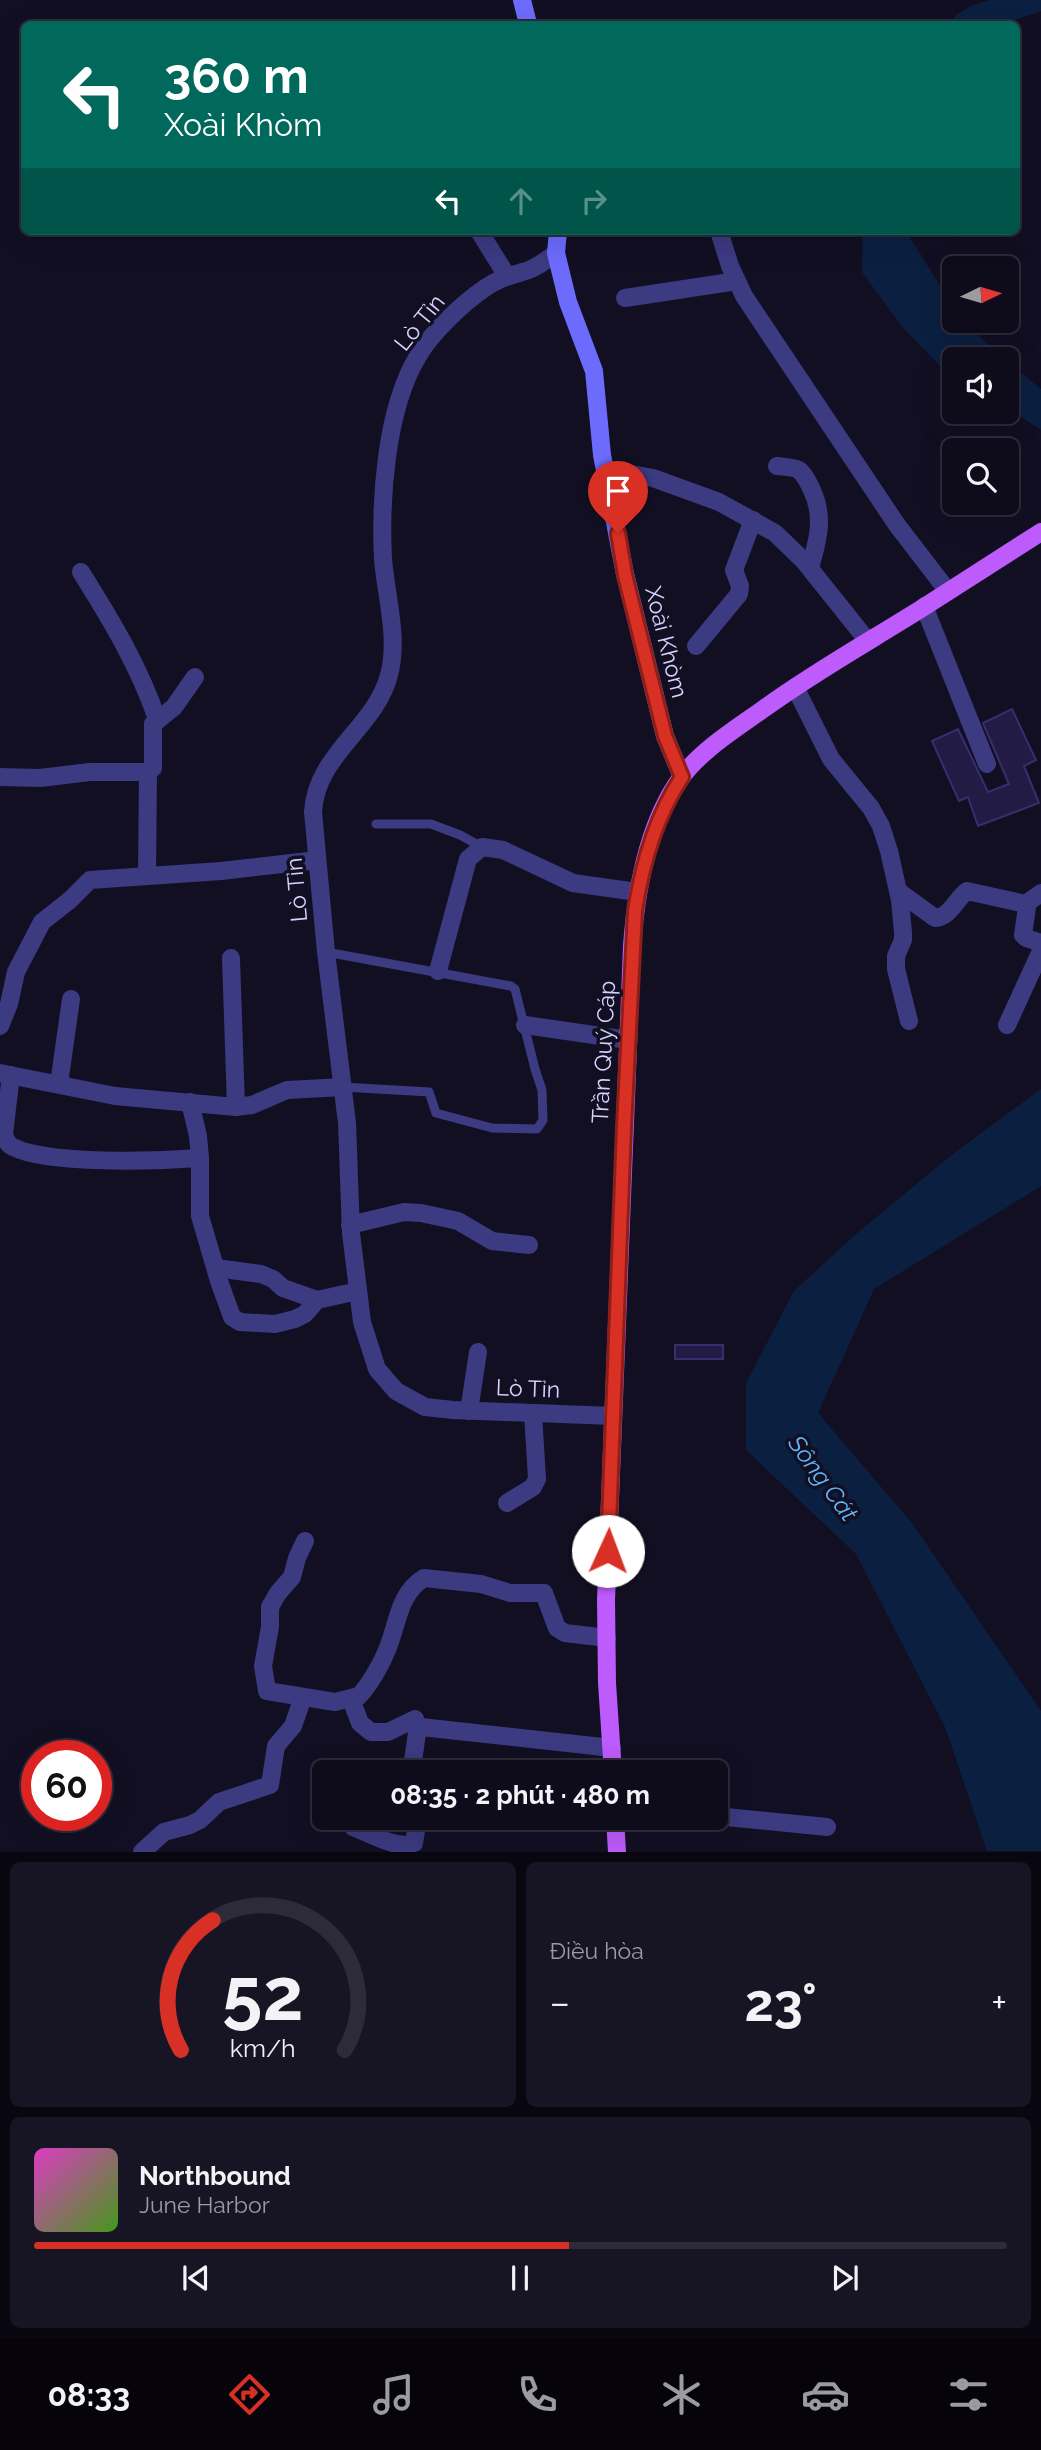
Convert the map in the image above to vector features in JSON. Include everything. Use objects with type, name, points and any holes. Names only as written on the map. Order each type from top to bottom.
[{"type":"main road","name":"Trần Quý Cáp","points":[[612,1760],[607,1638],[632,946],[638,892],[656,827],[671,793],[682,777],[728,735],[867,640],[1041,532]]},
{"type":"main road","points":[[616,1830],[617,1852]]},
{"type":"street","points":[[523,0],[527,21]]},
{"type":"street","points":[[481,235],[507,276]]},
{"type":"street","name":"Xoài Khòm","points":[[558,235],[556,253],[568,302],[594,371],[605,469],[633,608],[665,736],[682,777]]},
{"type":"street","points":[[720,235],[730,266],[744,296],[897,525],[947,590]]},
{"type":"street","name":"Lò Tỉn","points":[[556,253],[531,269],[507,276],[480,291],[430,340],[419,355],[404,388],[395,418],[383,507],[383,561],[391,633],[390,672],[381,695],[325,769],[314,798],[313,812],[326,952],[349,1142],[350,1225],[362,1322],[371,1357],[388,1383],[408,1399],[425,1406],[469,1411],[613,1416]]},
{"type":"street","points":[[625,298],[737,281]]},
{"type":"street","points":[[777,466],[797,469],[805,477],[816,497],[820,511],[820,535],[810,568]]},
{"type":"street","points":[[605,469],[664,482],[719,502],[775,533],[810,568],[867,640]]},
{"type":"street","points":[[695,646],[739,594],[740,586],[734,569],[753,520]]},
{"type":"street","points":[[81,572],[133,659],[157,719]]},
{"type":"street","points":[[924,606],[987,764]]},
{"type":"street","points":[[0,777],[40,778],[90,772],[148,772],[153,768],[153,724],[174,707],[195,677]]},
{"type":"street","points":[[795,687],[831,759],[871,808],[889,851],[898,891],[903,940],[895,962],[909,1021]]},
{"type":"street","points":[[147,876],[148,772]]},
{"type":"street","points":[[438,971],[467,859],[482,847],[502,850],[573,883],[638,892]]},
{"type":"street","points":[[0,1026],[9,1004],[16,972],[38,928],[90,880],[221,871],[317,860]]},
{"type":"street","points":[[898,891],[934,918],[948,912],[967,891],[1024,905],[1027,907],[1023,935],[1041,943]]},
{"type":"street","points":[[1024,905],[1041,893]]},
{"type":"street","points":[[1007,1025],[1041,951]]},
{"type":"street","points":[[231,958],[236,1107]]},
{"type":"street","points":[[59,1084],[71,999]]},
{"type":"street","points":[[525,1025],[628,1040]]},
{"type":"street","points":[[201,1158],[68,1158],[14,1148],[7,1143],[4,1134],[5,1074],[115,1096],[236,1107],[252,1105],[287,1090],[343,1087]]},
{"type":"street","points":[[190,1102],[201,1158],[200,1210],[232,1317],[240,1322],[275,1324],[305,1314],[317,1300]]},
{"type":"street","points":[[350,1225],[395,1213],[421,1213],[458,1222],[492,1241],[529,1245]]},
{"type":"street","points":[[216,1268],[261,1274],[284,1287],[317,1300],[358,1291]]},
{"type":"street","points":[[469,1411],[478,1352]]},
{"type":"street","points":[[507,1503],[533,1487],[537,1479],[533,1413]]},
{"type":"street","points":[[305,1541],[292,1577],[278,1593],[270,1608],[270,1627],[263,1666],[267,1691],[335,1702],[351,1699],[362,1692],[389,1647],[400,1608],[408,1592],[424,1578],[481,1584],[510,1593],[544,1593],[557,1628],[565,1633],[607,1638]]},
{"type":"street","points":[[142,1852],[164,1832],[200,1820],[219,1802],[270,1785],[276,1746],[293,1726],[303,1697]]},
{"type":"street","points":[[351,1699],[360,1723],[371,1732],[388,1732],[415,1719],[418,1729],[413,1760]]},
{"type":"street","points":[[418,1729],[424,1727],[612,1748]]},
{"type":"street","points":[[728,1816],[827,1827]]},
{"type":"street","points":[[360,1830],[390,1842],[409,1845],[414,1843],[416,1830]]},
{"type":"lane","points":[[376,824],[430,824],[482,847]]},
{"type":"lane","points":[[326,952],[511,986],[518,996],[542,1090],[543,1120],[537,1129],[492,1128],[436,1113],[429,1092],[343,1087]]},
{"type":"water","points":[[863,235],[908,235],[942,289],[942,333],[976,333],[991,347],[942,347],[942,368],[903,328],[862,272]]},
{"type":"water","points":[[1019,371],[1041,389],[1041,430],[1019,416]]},
{"type":"water","points":[[1041,1089],[1041,1186],[874,1289],[818,1413],[912,1523],[1041,1711],[1041,1851],[987,1851],[945,1727],[856,1554],[746,1450],[746,1383],[794,1291],[856,1234],[954,1153]]},
{"type":"building","points":[[1012,709],[1036,760],[1024,766],[1039,803],[978,826],[968,797],[959,801],[932,741],[958,729],[988,792],[1009,784],[983,723]]},
{"type":"building","points":[[675,1345],[723,1345],[723,1359],[675,1359]]},
{"type":"waterway","name":"Sông Cát","points":[[971,21],[1034,0]]},
{"type":"route","points":[[608,1551],[635,911],[656,827],[671,793],[682,777],[665,736],[625,575],[618,533]]}]
